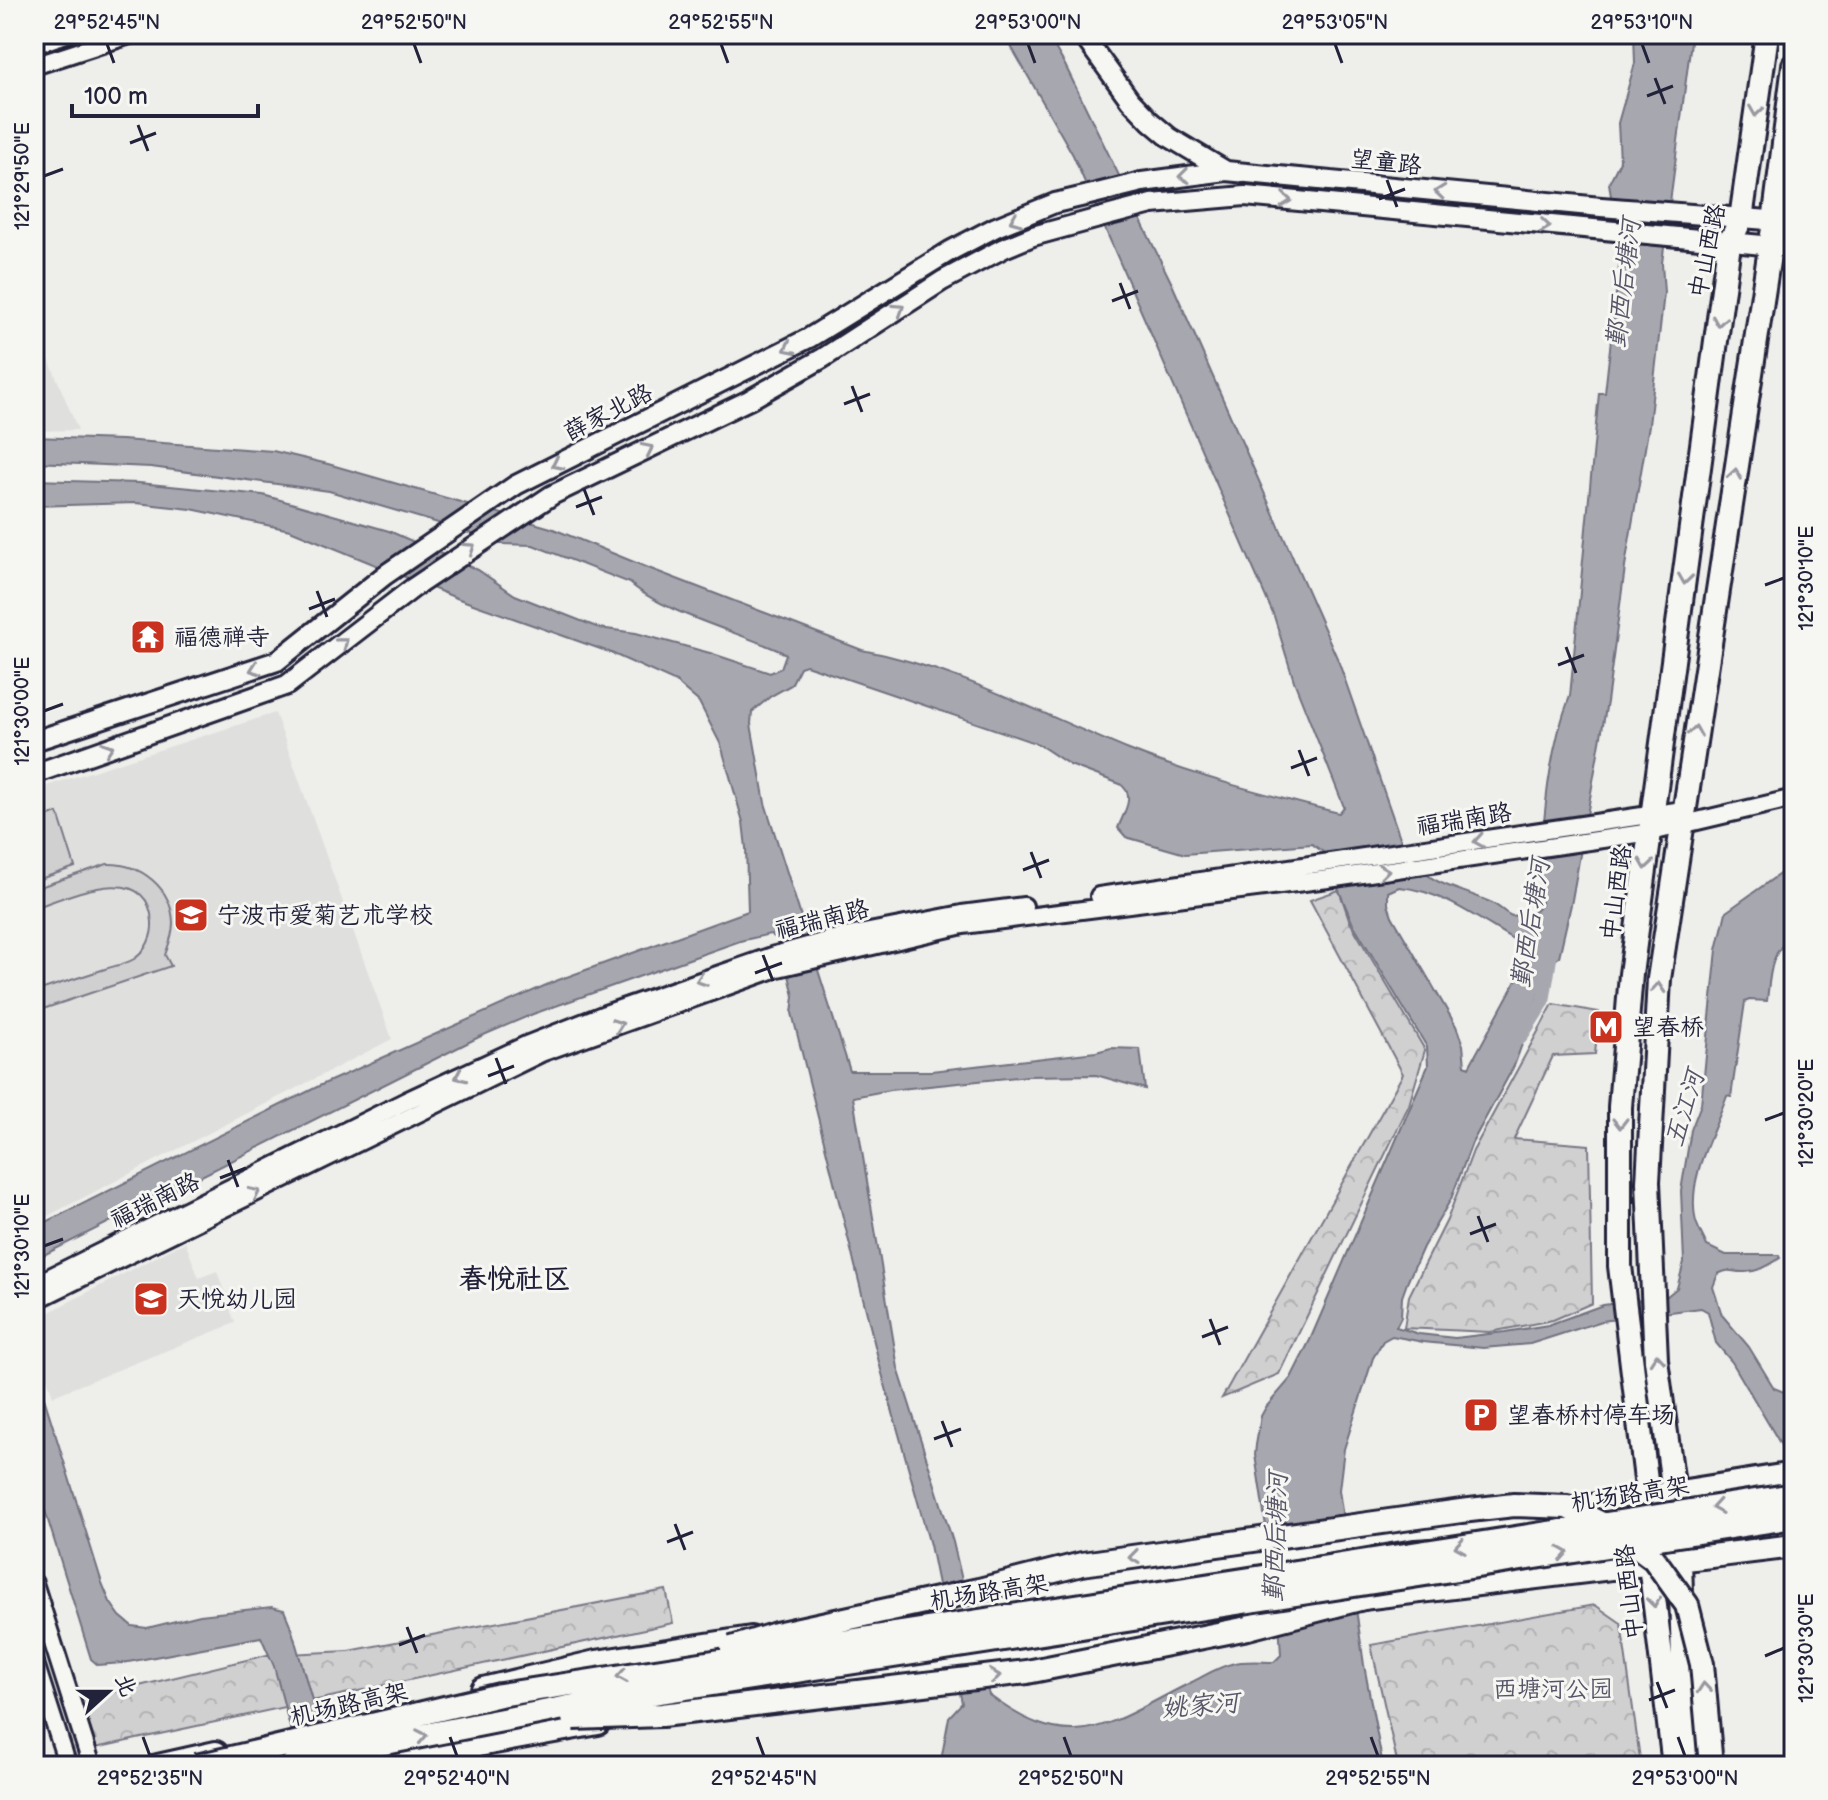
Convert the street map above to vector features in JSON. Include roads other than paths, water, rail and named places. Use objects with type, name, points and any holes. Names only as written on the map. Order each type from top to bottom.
[{"type":"main road","name":"望童路","points":[[1082,34],[1130,100],[1150,121],[1169,137],[1226,171],[1784,222]]},
{"type":"main road","name":"中山西路","points":[[1674,1766],[1650,1564],[1648,1496],[1620,1266],[1620,1139],[1631,974],[1729,244],[1741,219],[1767,34]]},
{"type":"main road","name":"中山西路","points":[[1695,1766],[1683,1659],[1674,1492],[1656,1360],[1648,1182],[1659,979],[1769,247],[1784,222],[1794,65]]},
{"type":"main road","name":"薛家北路","points":[[34,741],[277,661],[385,575],[516,485],[809,338],[950,251],[996,227],[1055,203],[1142,182],[1226,171]]},
{"type":"main road","name":"望童路","points":[[1208,198],[1245,196],[1794,248]]},
{"type":"main road","name":"薛家北路","points":[[34,774],[287,685],[413,588],[552,495],[749,400],[823,358],[942,281],[1004,248],[1033,236],[1152,204],[1208,198]]},
{"type":"main road","points":[[158,1766],[596,1662],[730,1641],[990,1610],[1471,1524],[1784,1475]]},
{"type":"main road","name":"机场路高架","points":[[197,1766],[500,1695],[1794,1495]]},
{"type":"main road","points":[[667,1669],[776,1634],[958,1595],[1082,1564],[1461,1511],[1514,1505],[1567,1507],[1618,1532],[1654,1559],[1687,1605],[1702,1664],[1711,1766]]},
{"type":"main road","name":"机场路高架","points":[[291,1766],[350,1750],[589,1703],[1794,1517]]},
{"type":"main road","points":[[958,1595],[1022,1594],[1413,1527],[1471,1524]]},
{"type":"main road","points":[[363,1766],[754,1694],[1242,1616],[1374,1596],[1794,1546]]},
{"type":"main road","points":[[500,1720],[662,1715],[1027,1672],[1248,1628],[1374,1596]]},
{"type":"street","points":[[34,45],[66,34]]},
{"type":"street","points":[[34,66],[133,34]]},
{"type":"street","name":"福瑞南路","points":[[34,1285],[526,1045],[620,1009],[777,962],[828,948],[963,925],[1652,824],[1794,798]]},
{"type":"street","name":"福瑞南路","points":[[34,1301],[541,1053],[777,962]]},
{"type":"street","points":[[34,1583],[92,1766]]},
{"type":"street","points":[[34,1660],[68,1766]]},
{"type":"water","name":"姚家河","points":[[1004,34],[1047,34],[1065,65],[1172,284],[1338,660],[1404,849],[1423,872],[1442,884],[1493,903],[1512,916],[1534,912],[1541,905],[1545,807],[1552,761],[1570,696],[1599,393],[1605,393],[1620,258],[1609,183],[1620,161],[1618,123],[1635,63],[1634,34],[1692,34],[1662,263],[1664,293],[1649,425],[1626,560],[1607,702],[1559,957],[1544,969],[1536,1006],[1514,1066],[1472,1143],[1451,1199],[1423,1247],[1402,1297],[1401,1317],[1396,1327],[1419,1334],[1455,1338],[1505,1332],[1548,1325],[1603,1305],[1666,1297],[1677,1288],[1684,1262],[1681,1191],[1691,1130],[1701,1104],[1717,950],[1726,912],[1781,873],[1794,868],[1794,934],[1776,956],[1767,1001],[1745,1002],[1731,1097],[1727,1096],[1704,1155],[1694,1201],[1696,1220],[1707,1246],[1726,1255],[1779,1255],[1780,1258],[1757,1270],[1718,1274],[1713,1287],[1722,1315],[1749,1347],[1774,1388],[1789,1394],[1794,1404],[1794,1467],[1732,1362],[1716,1343],[1708,1312],[1701,1308],[1602,1321],[1530,1344],[1483,1348],[1392,1336],[1383,1341],[1373,1358],[1344,1449],[1339,1490],[1364,1665],[1383,1766],[1224,1767],[1145,1758],[1110,1766],[940,1766],[949,1717],[962,1703],[930,1545],[881,1370],[792,1013],[794,996],[781,942],[770,934],[740,941],[533,1014],[479,1037],[34,1260],[34,1228],[319,1086],[553,982],[748,911],[743,822],[721,745],[699,702],[676,682],[609,652],[459,599],[290,530],[191,509],[136,503],[34,506],[34,480],[139,483],[263,495],[389,531],[478,570],[515,595],[599,628],[636,633],[770,673],[781,668],[786,654],[662,604],[630,583],[533,545],[500,544],[329,491],[151,467],[34,462],[34,437],[273,451],[551,528],[862,650],[965,680],[1155,760],[1233,785],[1339,813],[1344,807],[1294,681],[1274,616],[1073,155]],"holes":[[[806,665],[1038,744],[1070,765],[1120,784],[1125,788],[1128,799],[1118,828],[1126,837],[1185,854],[1312,844],[1323,852],[1352,922],[1427,1047],[1428,1066],[1310,1340],[1291,1378],[1261,1416],[1255,1455],[1278,1605],[1281,1655],[1274,1662],[1226,1665],[1138,1710],[1092,1728],[1069,1730],[1045,1726],[1019,1715],[989,1695],[953,1542],[898,1368],[853,1097],[890,1090],[1028,1076],[1096,1075],[1145,1089],[1140,1049],[1111,1048],[931,1071],[850,1071],[765,803],[751,724],[752,712],[791,685],[800,667]],[[1399,887],[1450,902],[1527,947],[1524,966],[1469,1067],[1465,1065],[1463,1045],[1456,1026],[1392,916],[1388,892]]]},
{"type":"water","points":[[34,1366],[102,1583],[120,1616],[132,1626],[147,1628],[200,1615],[272,1607],[284,1610],[331,1766],[300,1766],[274,1666],[261,1637],[123,1663],[98,1665],[91,1659],[34,1475]]},
{"type":"waterway","name":"鄞西后塘河","points":[[1520,1038],[1543,1002],[1552,946]]},
{"type":"place","name":"福德禅寺","points":[[148,637]]},
{"type":"place","name":"宁波市爱菊艺术学校","points":[[191,915]]},
{"type":"place","name":"望春桥","points":[[1606,1027]]},
{"type":"place","name":"天悦幼儿园","points":[[151,1299]]},
{"type":"place","name":"望春桥村停车场","points":[[1481,1415]]},
{"type":"district","name":"春悦社区","points":[[515,1278]]},
{"type":"water label","name":"五江河","points":[[1684,1108]]},
{"type":"park label","name":"西塘河公园","points":[[1553,1689]]}]
